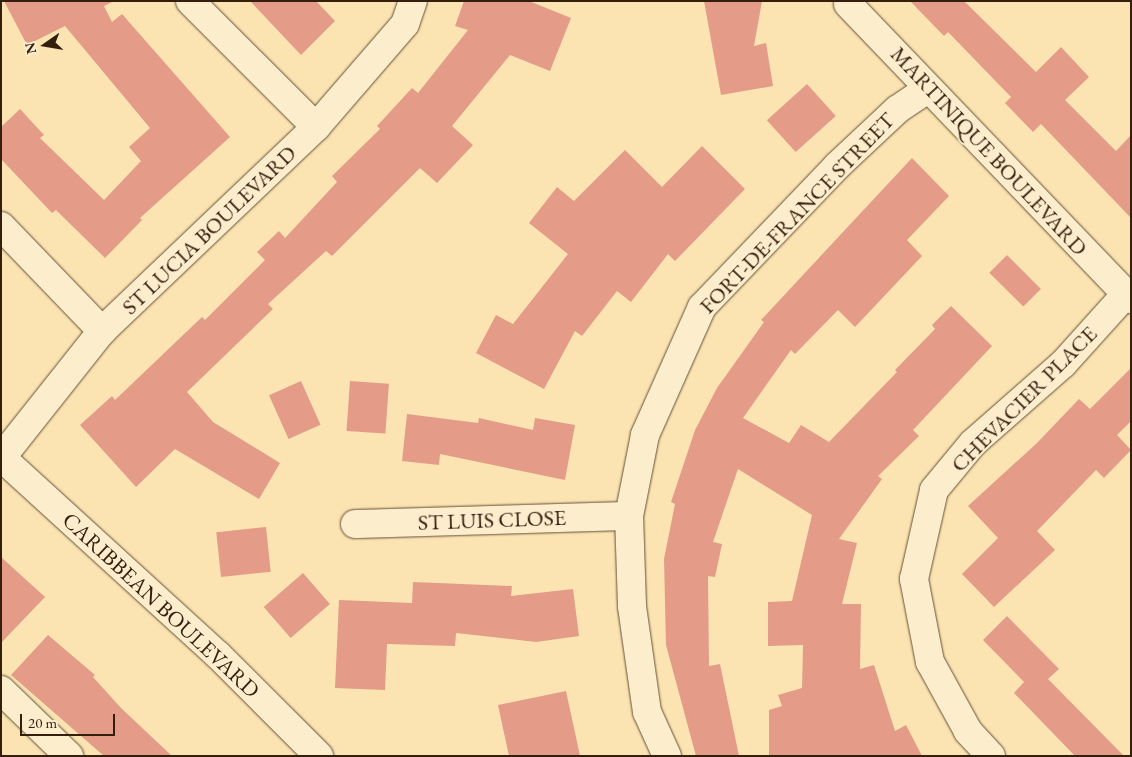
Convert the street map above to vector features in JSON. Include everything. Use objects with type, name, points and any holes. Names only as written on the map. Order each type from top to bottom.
[{"type":"street","points":[[190,1],[316,128]]},
{"type":"street","name":"ST LUCIA BOULEVARD","points":[[2,457],[102,331],[316,128],[404,24],[413,1]]},
{"type":"street","name":"MARTINIQUE BOULEVARD","points":[[848,4],[902,57],[928,89],[1128,297]]},
{"type":"street","name":"FORT-DE-FRANCE STREET","points":[[668,756],[647,712],[632,606],[630,516],[645,434],[702,307],[836,166],[898,109],[928,89]]},
{"type":"street","points":[[1,226],[102,331]]},
{"type":"street","name":"CHEVACIER PLACE","points":[[991,756],[968,732],[930,662],[914,579],[934,490],[973,443],[1063,364],[1128,297]]},
{"type":"street","name":"CARIBBEAN BOULEVARD","points":[[2,457],[218,655],[319,756]]},
{"type":"street","name":"ST LUIS CLOSE","points":[[355,524],[630,516]]},
{"type":"street","points":[[1,690],[69,756]]},
{"type":"building","points":[[4,1],[114,1],[104,6],[112,22],[122,14],[230,137],[140,218],[142,220],[105,258],[56,210],[52,213],[1,159],[1,127],[20,109],[44,135],[40,138],[104,200],[141,161],[129,147],[150,128],[65,26],[27,45]]},
{"type":"building","points":[[250,1],[316,1],[335,21],[301,55]]},
{"type":"building","points":[[464,1],[529,1],[571,18],[550,71],[510,55],[452,126],[473,145],[437,183],[420,168],[332,256],[326,251],[268,304],[273,309],[187,392],[213,422],[280,463],[259,499],[175,449],[136,487],[80,425],[112,396],[115,400],[202,317],[205,320],[265,260],[257,252],[279,231],[285,238],[337,182],[332,176],[380,129],[377,126],[412,88],[418,93],[468,30],[455,26]]},
{"type":"building","points":[[704,1],[762,1],[754,46],[766,43],[773,86],[721,95]]},
{"type":"building","points":[[910,1],[964,1],[1036,72],[1061,47],[1089,77],[1065,100],[1116,151],[1131,135],[1131,218],[1041,124],[1033,132],[1005,103],[1011,97],[948,32],[944,36]]},
{"type":"building","points":[[807,84],[836,116],[796,152],[767,120]]},
{"type":"building","points":[[702,146],[745,189],[675,261],[668,254],[631,302],[617,291],[582,336],[575,331],[544,389],[476,353],[496,315],[513,324],[568,254],[529,223],[557,187],[574,201],[625,150],[662,187]]},
{"type":"building","points":[[912,158],[949,196],[907,240],[922,256],[855,327],[838,310],[795,354],[791,350],[743,418],[789,443],[801,425],[829,442],[897,372],[895,370],[935,329],[932,325],[951,306],[992,346],[913,430],[919,436],[878,476],[882,479],[839,539],[857,543],[842,604],[861,604],[860,669],[874,665],[895,731],[906,725],[922,756],[769,756],[769,710],[782,706],[778,695],[802,688],[803,645],[768,646],[768,602],[792,601],[812,515],[738,469],[713,542],[722,544],[715,577],[708,576],[709,666],[720,664],[739,756],[696,756],[666,645],[664,559],[675,504],[671,502],[695,430],[717,388],[764,322],[761,320]]},
{"type":"building","points":[[1007,255],[1041,289],[1023,307],[989,273]]},
{"type":"building","points":[[1131,368],[1131,421],[1117,435],[1131,450],[1104,478],[1096,470],[1037,531],[1055,550],[994,607],[962,574],[998,538],[968,506],[1037,443],[1079,399],[1090,409]]},
{"type":"building","points":[[301,381],[321,425],[289,439],[269,395]]},
{"type":"building","points":[[350,381],[389,384],[385,434],[347,431]]},
{"type":"building","points":[[407,414],[478,423],[479,418],[533,430],[535,418],[575,425],[565,480],[440,454],[439,465],[402,461]]},
{"type":"building","points":[[266,527],[271,572],[221,577],[216,532]]},
{"type":"building","points":[[1,557],[45,597],[1,643]]},
{"type":"building","points":[[303,573],[330,604],[291,638],[264,607]]},
{"type":"building","points":[[413,582],[512,586],[511,596],[573,589],[579,636],[536,642],[456,633],[455,646],[387,644],[385,690],[335,688],[339,600],[412,603]]},
{"type":"building","points":[[1007,616],[1059,669],[1048,679],[1124,756],[1075,756],[1014,693],[1024,682],[983,640]]},
{"type":"building","points":[[48,635],[95,675],[93,677],[121,708],[172,756],[104,756],[11,675]]},
{"type":"building","points":[[566,691],[580,756],[509,756],[498,705]]}]
